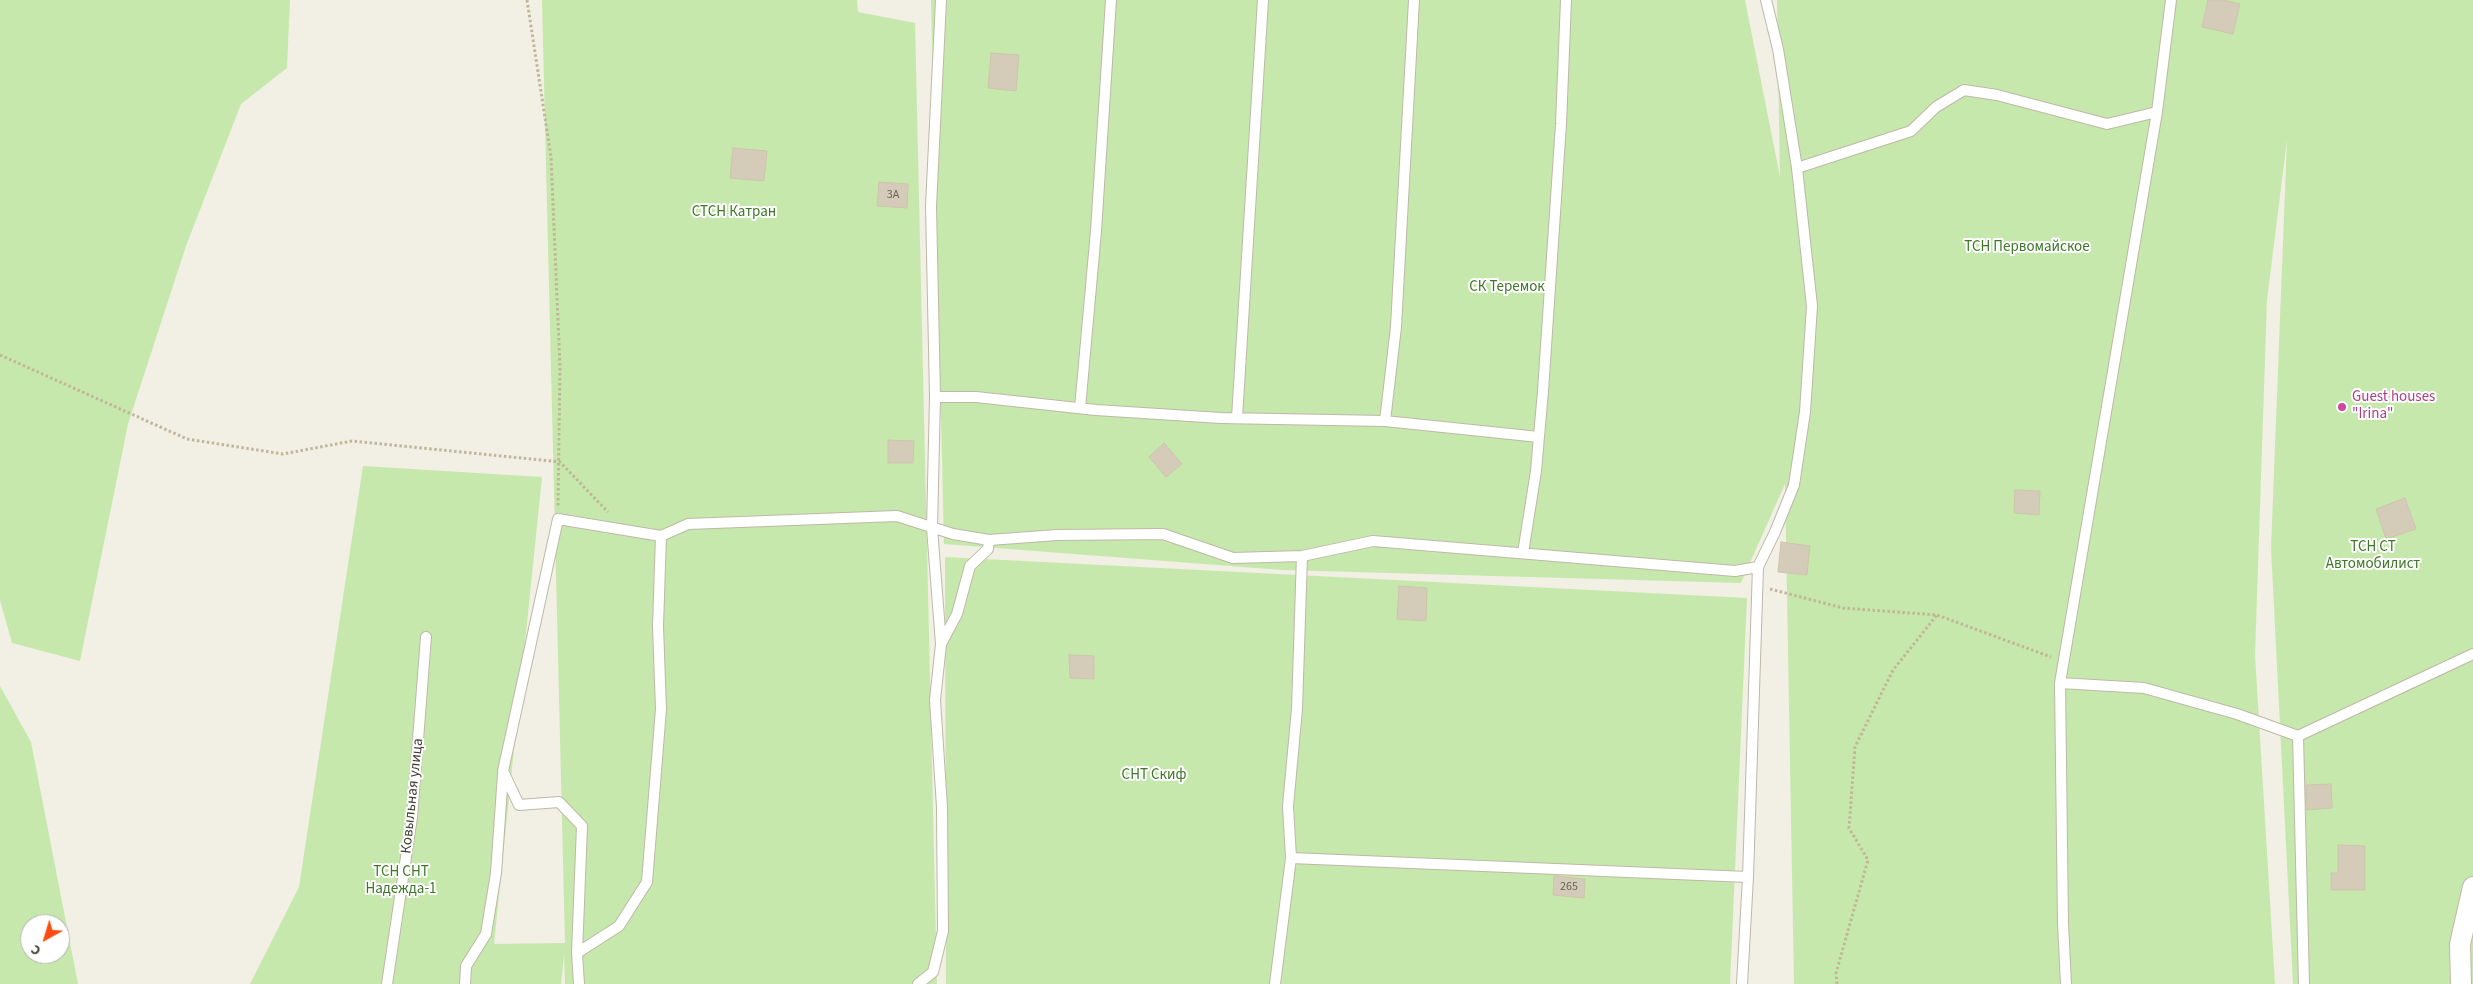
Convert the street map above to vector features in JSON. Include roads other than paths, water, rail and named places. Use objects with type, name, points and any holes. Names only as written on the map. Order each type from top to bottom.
[{"type":"street","points":[[2462,984],[2460,944],[2473,887]]},
{"type":"lane","points":[[918,984],[933,972],[943,931],[942,807],[935,700],[942,644],[932,528],[935,397],[931,206],[941,0]]},
{"type":"lane","points":[[1080,408],[1096,231],[1111,0]]},
{"type":"lane","points":[[1237,418],[1263,0]]},
{"type":"lane","points":[[1385,421],[1396,327],[1414,0]]},
{"type":"lane","points":[[1523,553],[1539,437],[1561,124],[1566,0]]},
{"type":"lane","points":[[1742,984],[1748,877],[1758,567],[1794,485],[1805,412],[1812,306],[1797,168],[1778,49],[1766,0]]},
{"type":"lane","points":[[2066,984],[2062,923],[2060,683],[2156,112],[2171,0]]},
{"type":"lane","points":[[1797,168],[1911,131],[1936,107],[1964,90],[1997,95],[2107,124],[2156,112]]},
{"type":"lane","points":[[935,397],[976,397],[1080,408],[1237,418],[1385,421],[1539,437]]},
{"type":"lane","points":[[465,984],[466,966],[486,934],[496,873],[503,771],[558,519],[661,536],[688,524],[898,516],[953,534],[989,540],[1057,535],[1163,534],[1233,558],[1302,556],[1373,541],[1735,571],[1758,567]]},
{"type":"lane","points":[[577,953],[619,926],[647,882],[660,709],[658,626],[661,536]]},
{"type":"lane","points":[[942,644],[957,614],[970,566],[988,549],[989,540]]},
{"type":"lane","points":[[1274,984],[1291,858],[1288,806],[1297,709],[1302,556]]},
{"type":"lane","name":"Ковыльная улица","points":[[387,984],[412,818],[426,638]]},
{"type":"lane","points":[[2060,683],[2144,688],[2237,714],[2298,736],[2473,654]]},
{"type":"lane","points":[[2298,736],[2304,984]]},
{"type":"lane","points":[[503,771],[519,805],[559,802],[582,826],[577,953],[579,984]]},
{"type":"lane","points":[[1291,858],[1533,866],[1748,877]]},
{"type":"place","name":"Guest houses \"Irina\"","points":[[2342,407]]},
{"type":"park label","name":"СТСН Катран","points":[[734,213]]},
{"type":"park label","name":"ТСН Первомайское","points":[[2027,248]]},
{"type":"park label","name":"СК Теремок","points":[[1507,288]]},
{"type":"park label","name":"ТСН СТ Автомобилист","points":[[2373,556]]},
{"type":"park label","name":"СНТ Скиф","points":[[1154,776]]},
{"type":"park label","name":"ТСН СНТ Надежда-1","points":[[401,882]]}]
